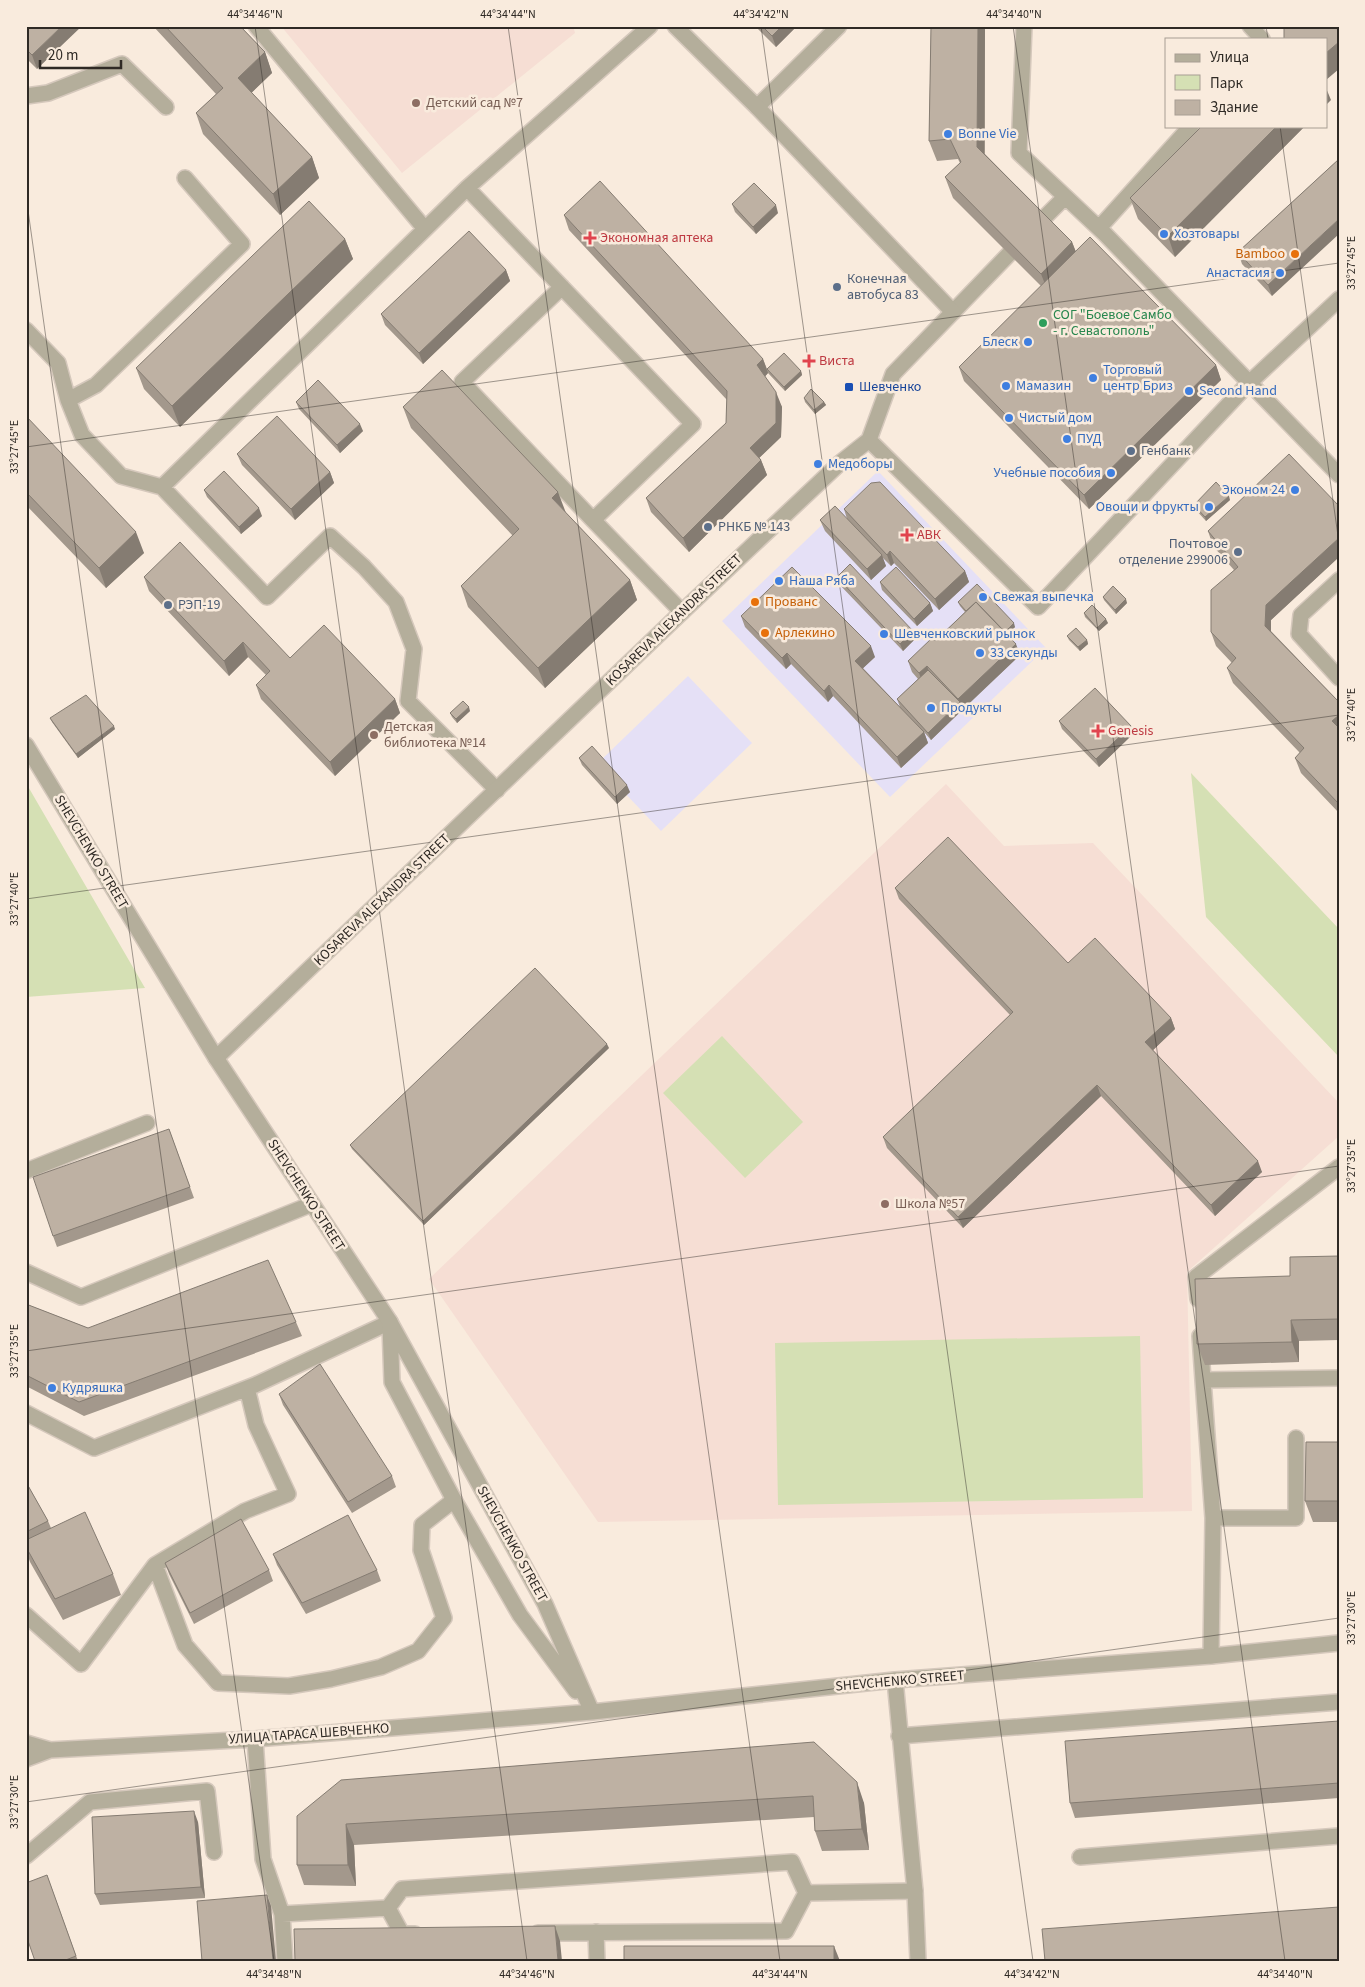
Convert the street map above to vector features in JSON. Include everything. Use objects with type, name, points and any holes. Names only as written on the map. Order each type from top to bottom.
[{"type":"street","points":[[256,26],[425,229]]},
{"type":"street","points":[[162,487],[467,188],[650,26]]},
{"type":"street","points":[[675,26],[757,107],[953,312]]},
{"type":"street","points":[[757,107],[839,26]]},
{"type":"street","points":[[1024,26],[1019,153],[1098,228],[1248,384],[1339,475]]},
{"type":"street","points":[[1250,26],[1261,38]]},
{"type":"street","points":[[26,96],[48,93],[122,64],[166,107]]},
{"type":"street","points":[[1098,228],[1189,128]]},
{"type":"street","points":[[68,400],[96,385],[242,244],[185,178]]},
{"type":"street","points":[[467,188],[693,424],[593,520]]},
{"type":"street","points":[[1040,222],[1065,196]]},
{"type":"street","points":[[1009,254],[893,374],[870,440],[1038,607],[1248,384],[1339,299]]},
{"type":"street","points":[[562,287],[462,382],[682,612]]},
{"type":"street","points":[[26,330],[58,363],[68,400],[82,435],[121,476],[162,487],[267,597],[330,536],[364,567],[396,602],[414,649],[408,701],[496,790]]},
{"type":"street","name":"KOSAREVA ALEXANDRA STREET","points":[[216,1058],[840,462],[870,440]]},
{"type":"street","points":[[1339,580],[1301,615],[1298,634],[1339,678]]},
{"type":"street","name":"SHEVCHENKO STREET","points":[[26,744],[216,1058],[390,1322],[545,1604],[592,1712],[895,1680],[1212,1656],[1339,1643]]},
{"type":"street","points":[[26,1172],[146,1122]]},
{"type":"street","points":[[1212,1656],[1212,1518],[1196,1277],[1339,1167]]},
{"type":"street","points":[[26,1272],[81,1297],[312,1204]]},
{"type":"street","points":[[26,1413],[94,1448],[247,1388],[390,1322],[392,1382],[454,1500],[520,1615],[592,1712]]},
{"type":"street","points":[[1203,1380],[1339,1378]]},
{"type":"street","points":[[26,1615],[81,1664],[155,1566],[245,1511],[288,1494],[256,1425],[247,1388]]},
{"type":"street","points":[[1212,1518],[1296,1518],[1296,1438]]},
{"type":"street","points":[[155,1566],[185,1644],[218,1683],[289,1686],[331,1679],[381,1667],[418,1651],[444,1618],[421,1550],[422,1525],[454,1500]]},
{"type":"street","points":[[895,1680],[915,1891],[918,1961]]},
{"type":"street","points":[[899,1736],[1339,1702]]},
{"type":"street","name":"УЛИЦА ТАРАСА ШЕВЧЕНКО","points":[[26,1759],[50,1750],[255,1739],[592,1712]]},
{"type":"street","points":[[255,1739],[263,1859],[282,1914],[285,1961]]},
{"type":"street","points":[[26,1743],[50,1750]]},
{"type":"street","points":[[26,1856],[90,1802],[207,1791],[214,1852]]},
{"type":"street","points":[[1080,1857],[1339,1836]]},
{"type":"street","points":[[388,1908],[402,1889],[792,1862],[806,1893]]},
{"type":"street","points":[[806,1893],[915,1891]]},
{"type":"street","points":[[528,1933],[786,1931],[806,1893]]},
{"type":"street","points":[[282,1914],[388,1908]]},
{"type":"street","points":[[388,1908],[402,1934],[431,1934]]},
{"type":"street","points":[[596,1932],[597,1961]]},
{"type":"shaded area","name":"Детский сад №7","points":[[281,26],[573,26],[575,33],[402,173]]},
{"type":"shaded area","name":"Шевченковский рынок","points":[[878,471],[1046,648],[890,797],[722,621]]},
{"type":"shaded area","points":[[688,676],[752,743],[661,831],[597,764]]},
{"type":"shaded area","name":"Школа №57","points":[[946,784],[1004,846],[1093,843],[1339,1103],[1339,1136],[1187,1272],[1192,1511],[598,1522],[429,1279]]},
{"type":"green space","points":[[1191,773],[1339,929],[1339,1057],[1206,917]]},
{"type":"green space","points":[[26,783],[145,988],[26,997]]},
{"type":"green space","points":[[722,1036],[803,1122],[745,1178],[663,1093]]},
{"type":"green space","points":[[1140,1336],[1143,1498],[778,1505],[775,1343]]},
{"type":"building","points":[[26,26],[62,26],[32,55],[26,49]]},
{"type":"building","points":[[165,26],[240,26],[265,52],[238,78],[312,157],[273,194],[196,113],[223,88]]},
{"type":"building","points":[[762,26],[782,26],[772,36]]},
{"type":"building","points":[[931,26],[978,26],[977,147],[1072,242],[1041,274],[945,177],[961,162],[950,139],[929,141]]},
{"type":"building","points":[[1284,26],[1337,26],[1339,42],[1328,51],[1328,38],[1284,38]]},
{"type":"building","points":[[1200,128],[1275,128],[1168,236],[1130,198]]},
{"type":"building","points":[[1339,159],[1339,219],[1268,285],[1238,252]]},
{"type":"building","points":[[600,181],[763,359],[757,365],[776,392],[776,423],[750,448],[761,460],[683,538],[646,498],[726,423],[727,391],[564,215]]},
{"type":"building","points":[[754,183],[776,205],[753,227],[732,204]]},
{"type":"building","points":[[309,201],[345,239],[172,406],[136,368]]},
{"type":"building","points":[[469,231],[506,270],[419,353],[381,314]]},
{"type":"building","points":[[1090,237],[1216,365],[1084,495],[959,367]]},
{"type":"building","points":[[784,353],[801,371],[784,387],[767,369]]},
{"type":"building","points":[[442,370],[558,492],[552,498],[630,580],[538,668],[461,586],[519,529],[403,407]]},
{"type":"building","points":[[318,380],[360,424],[337,445],[296,402]]},
{"type":"building","points":[[811,389],[824,402],[814,410],[804,398]]},
{"type":"building","points":[[26,416],[136,532],[99,568],[26,492]]},
{"type":"building","points":[[277,416],[330,472],[291,509],[237,454]]},
{"type":"building","points":[[1289,454],[1339,506],[1339,538],[1266,605],[1265,626],[1339,702],[1339,715],[1332,721],[1339,728],[1339,804],[1295,758],[1304,748],[1227,668],[1236,658],[1211,632],[1211,590],[1238,567],[1208,531]]},
{"type":"building","points":[[224,471],[259,508],[239,527],[204,490]]},
{"type":"building","points":[[880,482],[965,571],[935,599],[890,551],[887,555],[844,509],[871,483]]},
{"type":"building","points":[[1216,482],[1229,496],[1205,517],[1194,505]]},
{"type":"building","points":[[835,506],[882,555],[867,569],[820,520]]},
{"type":"building","points":[[180,542],[290,658],[324,625],[395,699],[330,762],[256,685],[270,671],[243,642],[224,661],[144,577]]},
{"type":"building","points":[[850,564],[913,631],[900,644],[837,577]]},
{"type":"building","points":[[792,567],[871,646],[855,661],[924,732],[897,757],[829,685],[824,691],[787,653],[782,658],[741,616]]},
{"type":"building","points":[[896,567],[930,603],[914,619],[880,582]]},
{"type":"building","points":[[977,584],[1014,623],[1005,632],[976,602],[966,611],[958,602]]},
{"type":"building","points":[[1113,586],[1126,599],[1115,610],[1103,597]]},
{"type":"building","points":[[976,602],[1016,644],[958,699],[927,666],[919,673],[908,661],[932,638],[935,641]]},
{"type":"building","points":[[1092,605],[1106,619],[1097,628],[1084,613]]},
{"type":"building","points":[[1076,628],[1087,640],[1078,647],[1067,636]]},
{"type":"building","name":"Продукты","points":[[928,670],[960,702],[928,733],[897,699]]},
{"type":"building","name":"Genesis","points":[[1095,688],[1131,726],[1096,759],[1059,721]]},
{"type":"building","points":[[86,695],[114,726],[76,754],[50,718]]},
{"type":"building","points":[[463,701],[469,707],[456,719],[450,713]]},
{"type":"building","points":[[592,746],[627,785],[615,797],[579,758]]},
{"type":"building","points":[[948,837],[1068,963],[1095,938],[1171,1018],[1145,1042],[1258,1161],[1211,1205],[1097,1085],[958,1217],[883,1137],[1013,1012],[895,888]]},
{"type":"building","points":[[535,968],[607,1044],[423,1221],[350,1145]]},
{"type":"building","points":[[169,1129],[190,1187],[53,1236],[33,1177]]},
{"type":"building","points":[[1339,1256],[1339,1319],[1291,1320],[1292,1342],[1197,1344],[1195,1279],[1290,1276],[1290,1257]]},
{"type":"building","points":[[268,1260],[296,1322],[79,1402],[26,1375],[26,1304],[88,1328]]},
{"type":"building","points":[[320,1364],[392,1476],[348,1502],[279,1394]]},
{"type":"building","points":[[1306,1442],[1339,1442],[1339,1501],[1305,1501]]},
{"type":"building","points":[[26,1482],[48,1521],[26,1532]]},
{"type":"building","points":[[85,1512],[113,1574],[55,1599],[26,1547],[26,1540]]},
{"type":"building","points":[[348,1515],[377,1570],[302,1603],[273,1554]]},
{"type":"building","points":[[241,1519],[269,1570],[190,1613],[165,1563]]},
{"type":"building","points":[[1339,1721],[1339,1783],[1070,1803],[1065,1741]]},
{"type":"building","points":[[814,1742],[857,1782],[862,1829],[815,1831],[813,1796],[346,1824],[348,1865],[297,1865],[297,1816],[341,1780]]},
{"type":"building","points":[[194,1811],[201,1887],[95,1894],[92,1817]]},
{"type":"building","points":[[47,1875],[76,1956],[63,1961],[35,1961],[26,1935],[26,1883]]},
{"type":"building","points":[[267,1895],[273,1961],[202,1961],[197,1901]]},
{"type":"building","points":[[1339,1907],[1339,1961],[1045,1961],[1042,1929]]},
{"type":"building","points":[[555,1926],[558,1961],[295,1961],[294,1929]]},
{"type":"building","points":[[624,1946],[834,1946],[834,1961],[624,1961]]},
{"type":"place","name":"Детский сад №7","points":[[416,103]]},
{"type":"place","name":"Bonne Vie","points":[[948,134]]},
{"type":"place","name":"Хозтовары","points":[[1164,234]]},
{"type":"place","name":"Экономная аптека","points":[[590,238]]},
{"type":"place","name":"Bamboo","points":[[1295,254]]},
{"type":"place","name":"Анастасия","points":[[1280,273]]},
{"type":"place","name":"Конечная автобуса 83","points":[[837,287]]},
{"type":"place","name":"СОГ \"Боевое Самбо - г. Севастополь\"","points":[[1043,323]]},
{"type":"place","name":"Блеск","points":[[1028,342]]},
{"type":"place","name":"Виста","points":[[809,361]]},
{"type":"place","name":"Торговый центр Бриз","points":[[1093,378]]},
{"type":"place","name":"Мамазин","points":[[1006,386]]},
{"type":"place","name":"Шевченко","points":[[849,387]]},
{"type":"place","name":"Second Hand","points":[[1189,391]]},
{"type":"place","name":"Чистый дом","points":[[1009,418]]},
{"type":"place","name":"ПУД","points":[[1067,439]]},
{"type":"place","name":"Генбанк","points":[[1131,451]]},
{"type":"place","name":"Медоборы","points":[[818,464]]},
{"type":"place","name":"Учебные пособия","points":[[1111,473]]},
{"type":"place","name":"Эконом 24","points":[[1295,490]]},
{"type":"place","name":"Овощи и фрукты","points":[[1209,507]]},
{"type":"place","name":"РНКБ № 143","points":[[708,527]]},
{"type":"place","name":"АВК","points":[[907,535]]},
{"type":"place","name":"Почтовое отделение 299006","points":[[1238,552]]},
{"type":"place","name":"Наша Ряба","points":[[779,581]]},
{"type":"place","name":"Свежая выпечка","points":[[983,597]]},
{"type":"place","name":"Прованс","points":[[755,602]]},
{"type":"place","name":"РЭП-19","points":[[168,605]]},
{"type":"place","name":"Арлекино","points":[[765,633]]},
{"type":"place","name":"Шевченковский рынок","points":[[884,634]]},
{"type":"place","name":"33 секунды","points":[[980,653]]},
{"type":"place","name":"Продукты","points":[[931,708]]},
{"type":"place","name":"Genesis","points":[[1098,731]]},
{"type":"place","name":"Детская библиотека №14","points":[[374,735]]},
{"type":"place","name":"Школа №57","points":[[885,1204]]},
{"type":"place","name":"Кудряшка","points":[[52,1388]]}]
